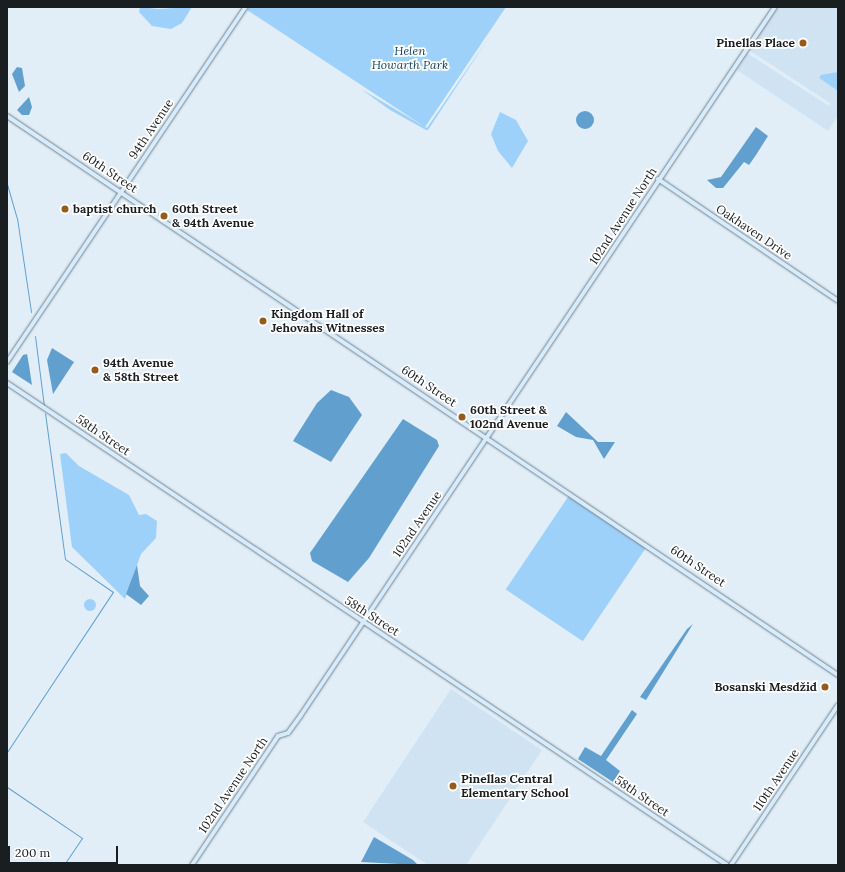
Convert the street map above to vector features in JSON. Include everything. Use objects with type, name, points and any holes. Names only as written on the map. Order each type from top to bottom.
[{"type":"street","name":"94th Avenue","points":[[7,362],[246,7]]},
{"type":"street","name":"102nd Avenue North","points":[[488,437],[658,179],[775,7]]},
{"type":"street","name":"60th Street","points":[[7,116],[488,437],[838,675]]},
{"type":"street","name":"Oakhaven Drive","points":[[658,179],[838,301]]},
{"type":"street","name":"58th Street","points":[[7,383],[727,865]]},
{"type":"street","name":"102nd Avenue","points":[[363,622],[488,437]]},
{"type":"street","name":"102nd Avenue North","points":[[192,865],[278,736],[288,733],[363,622]]},
{"type":"street","name":"110th Avenue","points":[[731,865],[838,705]]},
{"type":"shaded area","points":[[778,7],[838,7],[838,72],[819,78],[838,91],[838,116],[828,131],[737,70],[747,53],[829,106],[831,104],[749,50]]},
{"type":"shaded area","points":[[17,67],[22,68],[25,86],[19,92],[12,74]]},
{"type":"shaded area","points":[[29,97],[32,107],[29,115],[22,115],[17,110]]},
{"type":"shaded area","points":[[585,111],[592,113],[594,120],[592,127],[585,129],[578,127],[576,120],[578,113]]},
{"type":"shaded area","points":[[756,127],[768,136],[756,155],[749,165],[744,162],[723,188],[716,188],[707,180],[721,177]]},
{"type":"shaded area","points":[[52,348],[74,362],[53,394],[47,360]]},
{"type":"shaded area","points":[[27,354],[32,385],[12,372],[23,355]]},
{"type":"shaded area","points":[[331,390],[349,397],[362,415],[331,462],[293,441],[317,403]]},
{"type":"shaded area","points":[[566,412],[598,442],[615,442],[604,459],[593,440],[576,437],[557,426]]},
{"type":"shaded area","points":[[403,419],[437,440],[439,446],[369,558],[348,582],[312,561],[310,553]]},
{"type":"shaded area","points":[[137,565],[140,586],[149,596],[141,605],[126,594]]},
{"type":"shaded area","points":[[693,624],[646,700],[640,697],[687,629]]},
{"type":"shaded area","name":"Pinellas Central Elementary School","points":[[451,689],[542,750],[466,865],[428,865],[363,822]]},
{"type":"shaded area","points":[[632,710],[637,714],[606,760],[620,771],[613,782],[578,759],[585,747],[601,756]]},
{"type":"shaded area","points":[[374,837],[413,860],[418,865],[361,862]]},
{"type":"green space","points":[[140,7],[158,9],[192,7],[182,23],[171,29],[152,26],[139,12]]},
{"type":"green space","name":"Helen Howarth Park","points":[[249,7],[506,7],[425,127],[247,10]]},
{"type":"green space","points":[[490,36],[428,130],[390,110],[361,89],[427,128]]},
{"type":"green space","points":[[838,72],[838,91],[819,78],[821,75]]},
{"type":"green space","points":[[500,112],[516,120],[528,141],[512,168],[498,151],[491,134]]},
{"type":"green space","points":[[66,453],[79,466],[129,495],[139,515],[146,514],[157,521],[156,538],[141,554],[125,599],[72,547],[60,454]]},
{"type":"green space","points":[[570,494],[647,546],[583,641],[506,589]]},
{"type":"green space","points":[[90,599],[94,601],[96,605],[94,609],[90,611],[86,609],[84,605],[86,601]]},
{"type":"waterway","points":[[7,184],[17,218],[31,312]]},
{"type":"waterway","points":[[35,336],[44,406]]},
{"type":"waterway","points":[[7,752],[113,592],[65,559],[45,413]]},
{"type":"waterway","points":[[7,787],[82,838],[64,865]]},
{"type":"place","name":"Pinellas Place","points":[[803,43]]},
{"type":"place","name":"baptist church","points":[[65,209]]},
{"type":"place","name":"60th Street & 94th Avenue","points":[[164,216]]},
{"type":"place","name":"Kingdom Hall of Jehovahs Witnesses","points":[[263,321]]},
{"type":"place","name":"94th Avenue & 58th Street","points":[[95,370]]},
{"type":"place","name":"60th Street & 102nd Avenue","points":[[462,417]]},
{"type":"place","name":"Bosanski Mesdžid","points":[[825,687]]},
{"type":"place","name":"Pinellas Central Elementary School","points":[[453,786]]}]
